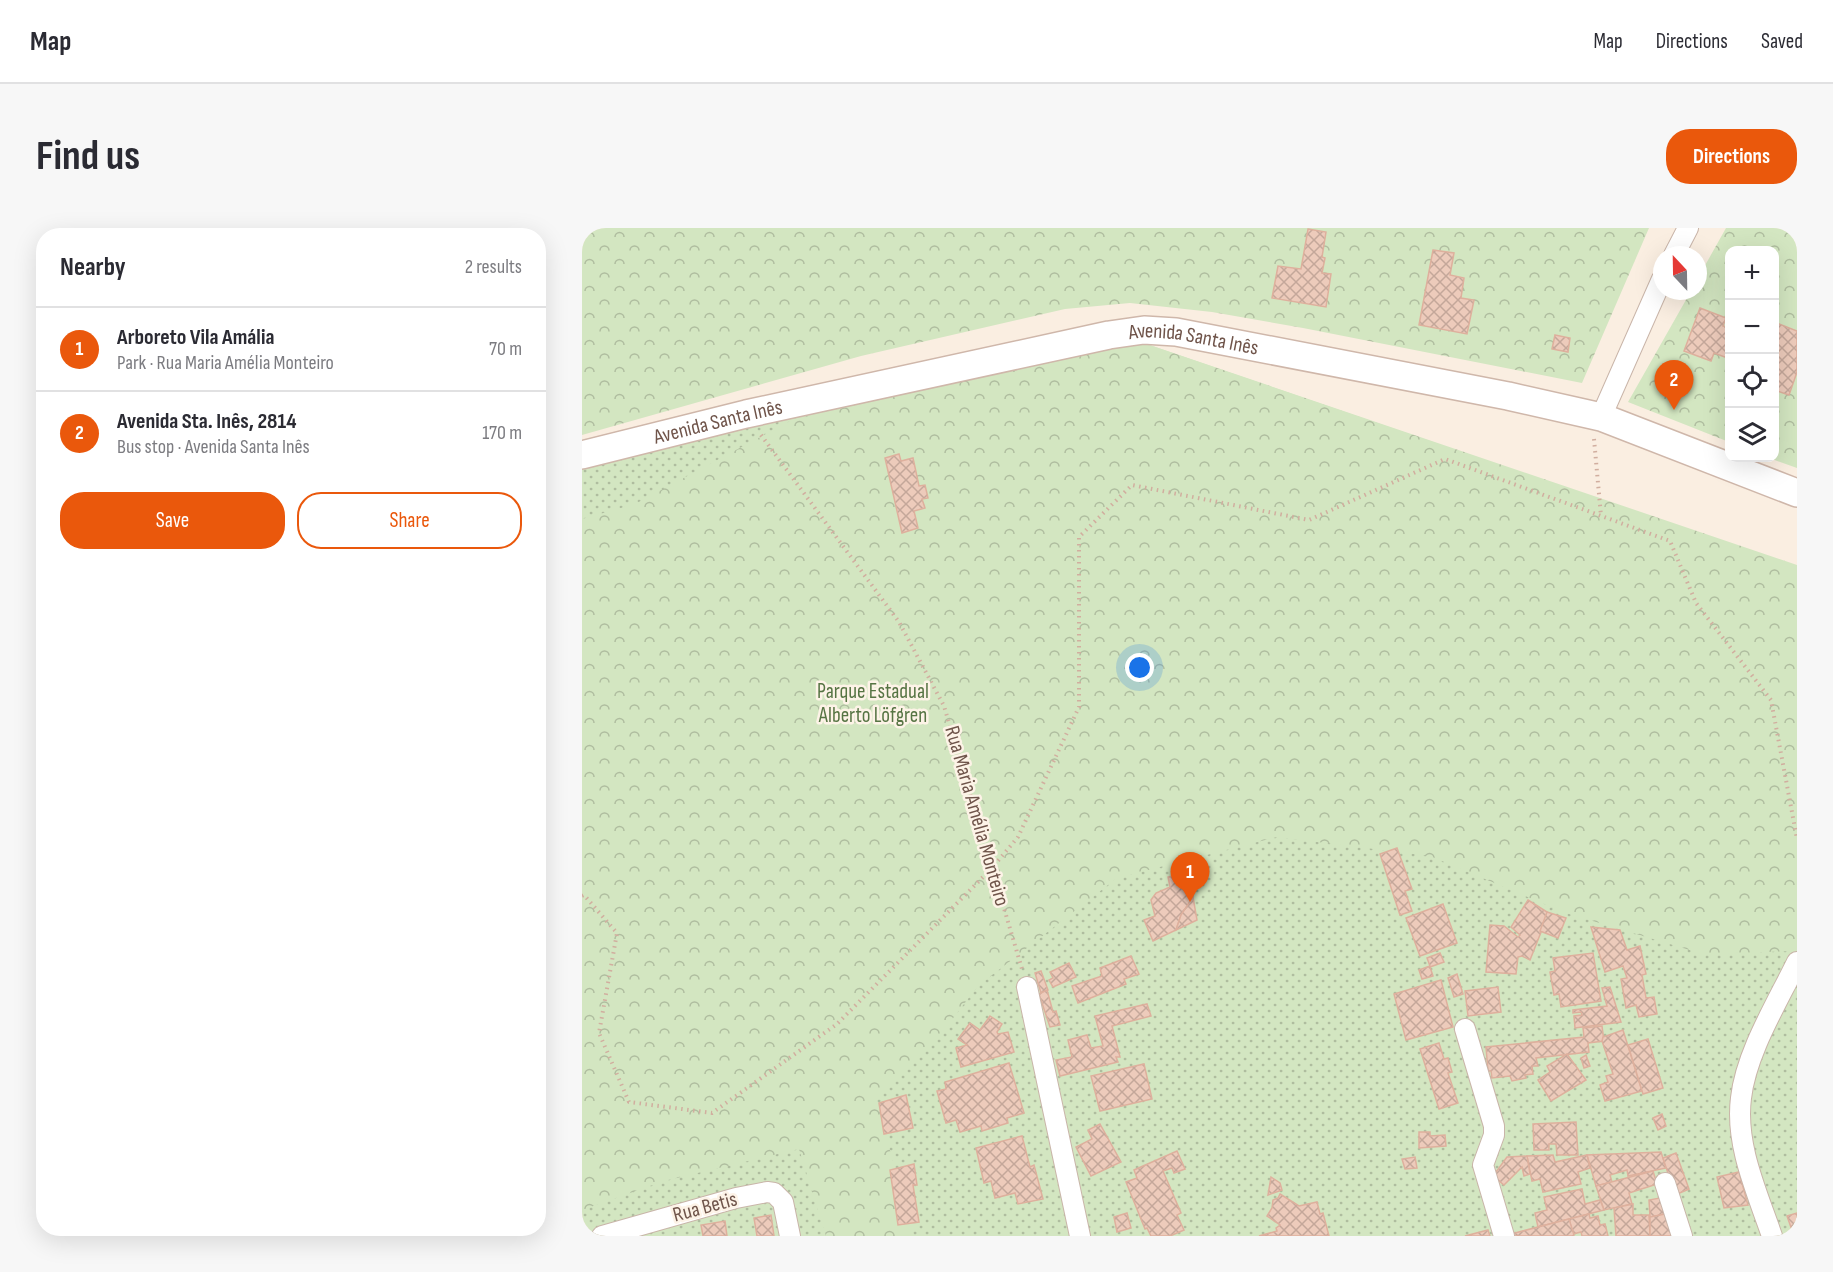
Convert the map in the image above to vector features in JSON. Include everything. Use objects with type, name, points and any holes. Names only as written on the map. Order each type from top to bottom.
[{"type":"main road","name":"Avenida Santa Inês","points":[[582,455],[746,414],[1109,335],[1144,330],[1186,334],[1496,394],[1597,417],[1797,492]]},
{"type":"street","points":[[1679,246],[1688,228]]},
{"type":"street","points":[[1597,417],[1653,298]]},
{"type":"street","points":[[1772,1236],[1745,1157],[1740,1098],[1755,1049],[1797,962]]},
{"type":"street","points":[[1027,987],[1080,1236]]},
{"type":"street","points":[[1466,1029],[1494,1126],[1494,1135],[1483,1165],[1504,1236]]},
{"type":"street","points":[[1665,1183],[1682,1236]]},
{"type":"street","name":"Rua Betis","points":[[602,1236],[736,1198],[767,1192],[774,1193],[783,1202],[790,1236]]},
{"type":"path","name":"Rua Maria Amélia Monteiro","points":[[746,414],[899,621],[944,706],[1027,987]]},
{"type":"path","points":[[1597,417],[1601,516]]},
{"type":"path","points":[[582,896],[584,895],[617,933],[599,1033],[628,1102],[712,1113],[837,1024],[992,868],[1018,837],[1079,706],[1079,537],[1132,485],[1309,520],[1444,459],[1670,542],[1696,603],[1771,700],[1797,839]]},
{"type":"green space","points":[[582,228],[1649,228],[1582,383],[1303,328],[1212,312],[1130,303],[1065,309],[861,356],[582,435]]},
{"type":"green space","points":[[1726,228],[1797,228],[1797,468],[1779,462],[1779,246],[1725,246],[1725,440],[1628,402],[1686,300],[1707,300],[1707,262]]},
{"type":"green space","name":"Parque Estadual Alberto Löfgren","points":[[1132,339],[1797,567],[1797,1236],[582,1236],[582,456]]},
{"type":"green space","name":"Parque Estadual Alberto Löfgren","points":[[1132,339],[1797,565],[1797,951],[1703,954],[1566,913],[1430,856],[1277,837],[1117,878],[978,986],[933,1044],[876,1101],[914,1236],[826,1236],[799,1149],[664,1181],[582,1210],[582,519],[635,504],[792,420]]},
{"type":"building","points":[[1308,229],[1326,232],[1322,273],[1331,274],[1326,307],[1272,298],[1278,266],[1301,269]]},
{"type":"building","points":[[1433,250],[1454,253],[1450,275],[1464,278],[1461,298],[1474,300],[1467,334],[1419,325]]},
{"type":"building","points":[[1700,308],[1725,318],[1723,326],[1725,327],[1725,357],[1714,353],[1711,361],[1684,351]]},
{"type":"building","points":[[1779,324],[1797,331],[1797,372],[1789,395],[1779,392]]},
{"type":"building","points":[[1555,335],[1570,338],[1568,352],[1552,349]]},
{"type":"building","points":[[899,454],[901,461],[913,458],[919,486],[925,485],[928,498],[922,499],[925,508],[914,511],[918,528],[902,533],[885,458]]},
{"type":"building","points":[[1397,848],[1412,889],[1405,891],[1412,911],[1400,915],[1380,854]]},
{"type":"building","points":[[1189,872],[1193,897],[1181,915],[1176,930],[1153,941],[1144,920],[1155,916],[1151,900],[1156,893],[1170,887],[1168,877]]},
{"type":"building","points":[[1193,897],[1197,920],[1176,930],[1181,915]]},
{"type":"building","points":[[1528,900],[1547,912],[1530,960],[1522,956],[1518,957],[1516,974],[1486,972],[1490,925],[1504,926],[1518,937],[1520,935],[1511,927]]},
{"type":"building","points":[[1443,904],[1457,943],[1420,956],[1406,918]]},
{"type":"building","points":[[1547,912],[1566,918],[1558,938],[1540,931]]},
{"type":"building","points":[[1591,927],[1620,930],[1627,950],[1640,946],[1646,974],[1642,975],[1646,998],[1654,997],[1657,1014],[1639,1017],[1636,1005],[1626,1008],[1621,979],[1627,978],[1623,966],[1605,972]]},
{"type":"building","points":[[1440,953],[1444,962],[1430,967],[1433,976],[1422,979],[1419,970],[1430,966],[1427,958]]},
{"type":"building","points":[[1593,953],[1601,1001],[1561,1007],[1559,994],[1554,995],[1550,972],[1555,971],[1553,958]]},
{"type":"building","points":[[1131,956],[1139,974],[1124,979],[1126,984],[1078,1003],[1072,986],[1102,976],[1100,968]]},
{"type":"building","points":[[1069,963],[1076,977],[1053,987],[1049,980],[1053,978],[1050,972]]},
{"type":"building","points":[[1041,971],[1048,990],[1041,993],[1035,973]]},
{"type":"building","points":[[1457,974],[1463,994],[1454,997],[1448,978]]},
{"type":"building","points":[[1441,980],[1453,1027],[1406,1040],[1394,994]]},
{"type":"building","points":[[1498,987],[1501,1012],[1468,1016],[1465,991]]},
{"type":"building","points":[[1610,987],[1621,1022],[1575,1028],[1574,1016],[1582,1015],[1581,1012],[1573,1013],[1573,1010],[1607,1006],[1602,988]]},
{"type":"building","points":[[1047,990],[1053,1012],[1056,1011],[1060,1025],[1050,1027],[1039,994]]},
{"type":"building","points":[[1147,1004],[1151,1016],[1112,1026],[1120,1057],[1116,1057],[1118,1062],[1060,1076],[1056,1060],[1072,1057],[1068,1040],[1087,1035],[1091,1048],[1103,1046],[1095,1016]]},
{"type":"building","points":[[990,1016],[1002,1024],[998,1034],[1008,1032],[1014,1052],[961,1067],[956,1048],[967,1045],[958,1039],[970,1023],[980,1030]]},
{"type":"building","points":[[1602,1026],[1604,1041],[1588,1043],[1589,1052],[1536,1058],[1538,1066],[1532,1066],[1533,1074],[1525,1075],[1526,1078],[1512,1081],[1510,1076],[1492,1078],[1491,1071],[1488,1071],[1486,1047],[1584,1037],[1583,1028]]},
{"type":"building","points":[[1623,1030],[1642,1091],[1605,1101],[1600,1085],[1608,1082],[1606,1076],[1613,1074],[1602,1041],[1603,1037]]},
{"type":"building","points":[[1648,1039],[1663,1088],[1643,1094],[1628,1045]]},
{"type":"building","points":[[1439,1043],[1444,1059],[1448,1058],[1452,1072],[1448,1073],[1458,1103],[1439,1109],[1420,1049]]},
{"type":"building","points":[[1567,1054],[1586,1080],[1551,1101],[1538,1080],[1550,1072],[1547,1066]]},
{"type":"building","points":[[1586,1055],[1590,1066],[1584,1068],[1581,1058]]},
{"type":"building","points":[[1009,1063],[1024,1113],[1007,1118],[1008,1123],[982,1131],[981,1126],[960,1132],[956,1120],[946,1123],[937,1091],[946,1089],[945,1082]]},
{"type":"building","points":[[1144,1064],[1152,1099],[1100,1111],[1091,1076]]},
{"type":"building","points":[[906,1095],[913,1128],[884,1134],[879,1103]]},
{"type":"building","points":[[1662,1114],[1666,1126],[1658,1130],[1653,1118]]},
{"type":"building","points":[[1576,1122],[1578,1155],[1557,1155],[1556,1144],[1549,1144],[1549,1150],[1534,1150],[1533,1124]]},
{"type":"building","points":[[1100,1124],[1121,1162],[1091,1176],[1076,1147],[1092,1139],[1088,1130]]},
{"type":"building","points":[[1419,1132],[1430,1132],[1430,1136],[1445,1135],[1446,1146],[1419,1148]]},
{"type":"building","points":[[1022,1136],[1030,1167],[1034,1165],[1043,1199],[1018,1204],[1015,1193],[995,1198],[991,1181],[984,1183],[976,1148]]},
{"type":"building","points":[[1177,1151],[1185,1169],[1174,1173],[1172,1168],[1163,1171],[1181,1213],[1177,1215],[1184,1230],[1170,1236],[1151,1236],[1147,1228],[1145,1229],[1126,1182],[1137,1178],[1134,1170]]},
{"type":"building","points":[[1661,1152],[1666,1168],[1628,1176],[1627,1170],[1610,1175],[1612,1182],[1596,1186],[1587,1155]]},
{"type":"building","points":[[1676,1153],[1689,1189],[1675,1195],[1663,1158]]},
{"type":"building","points":[[1553,1155],[1555,1162],[1587,1155],[1590,1168],[1578,1172],[1581,1184],[1543,1192],[1540,1179],[1532,1181],[1527,1156]]},
{"type":"building","points":[[1527,1156],[1530,1174],[1524,1176],[1522,1167],[1504,1185],[1493,1176],[1507,1157]]},
{"type":"building","points":[[1415,1157],[1417,1168],[1405,1169],[1402,1159]]},
{"type":"building","points":[[914,1164],[917,1185],[913,1185],[919,1222],[898,1225],[890,1170]]},
{"type":"building","points":[[1653,1171],[1657,1184],[1629,1193],[1632,1204],[1604,1210],[1596,1186]]},
{"type":"building","points":[[1739,1172],[1748,1205],[1724,1208],[1717,1177]]},
{"type":"building","points":[[1271,1177],[1280,1183],[1282,1190],[1268,1195]]},
{"type":"building","points":[[1582,1189],[1585,1204],[1600,1200],[1604,1210],[1538,1227],[1535,1213],[1547,1210],[1544,1197]]},
{"type":"building","points":[[1280,1194],[1299,1206],[1317,1202],[1320,1214],[1323,1213],[1329,1236],[1259,1236],[1277,1231],[1276,1228],[1280,1225],[1267,1216],[1272,1208],[1273,1200]]},
{"type":"building","points":[[1665,1197],[1670,1213],[1650,1217],[1649,1200]]},
{"type":"building","points":[[1633,1204],[1633,1215],[1649,1215],[1650,1236],[1616,1236],[1614,1208]]},
{"type":"building","points":[[1127,1213],[1131,1228],[1117,1232],[1114,1217]]},
{"type":"building","points":[[1670,1213],[1677,1236],[1650,1236],[1650,1217]]},
{"type":"building","points":[[1797,1213],[1797,1236],[1794,1236],[1787,1216]]},
{"type":"building","points":[[1589,1214],[1590,1218],[1598,1216],[1600,1225],[1605,1224],[1608,1236],[1582,1236],[1581,1232],[1573,1234],[1569,1219]]},
{"type":"building","points":[[771,1215],[774,1236],[757,1236],[754,1218]]},
{"type":"building","points":[[1569,1219],[1574,1235],[1572,1236],[1512,1236],[1511,1234]]},
{"type":"building","points":[[725,1221],[727,1236],[703,1236],[701,1225]]},
{"type":"building","points":[[1488,1230],[1490,1236],[1465,1236]]},
{"type":"place","name":"Avenida Sta. Inês, 2814","points":[[1674,410]]},
{"type":"place","name":"Arboreto Vila Amália","points":[[1190,902]]}]
